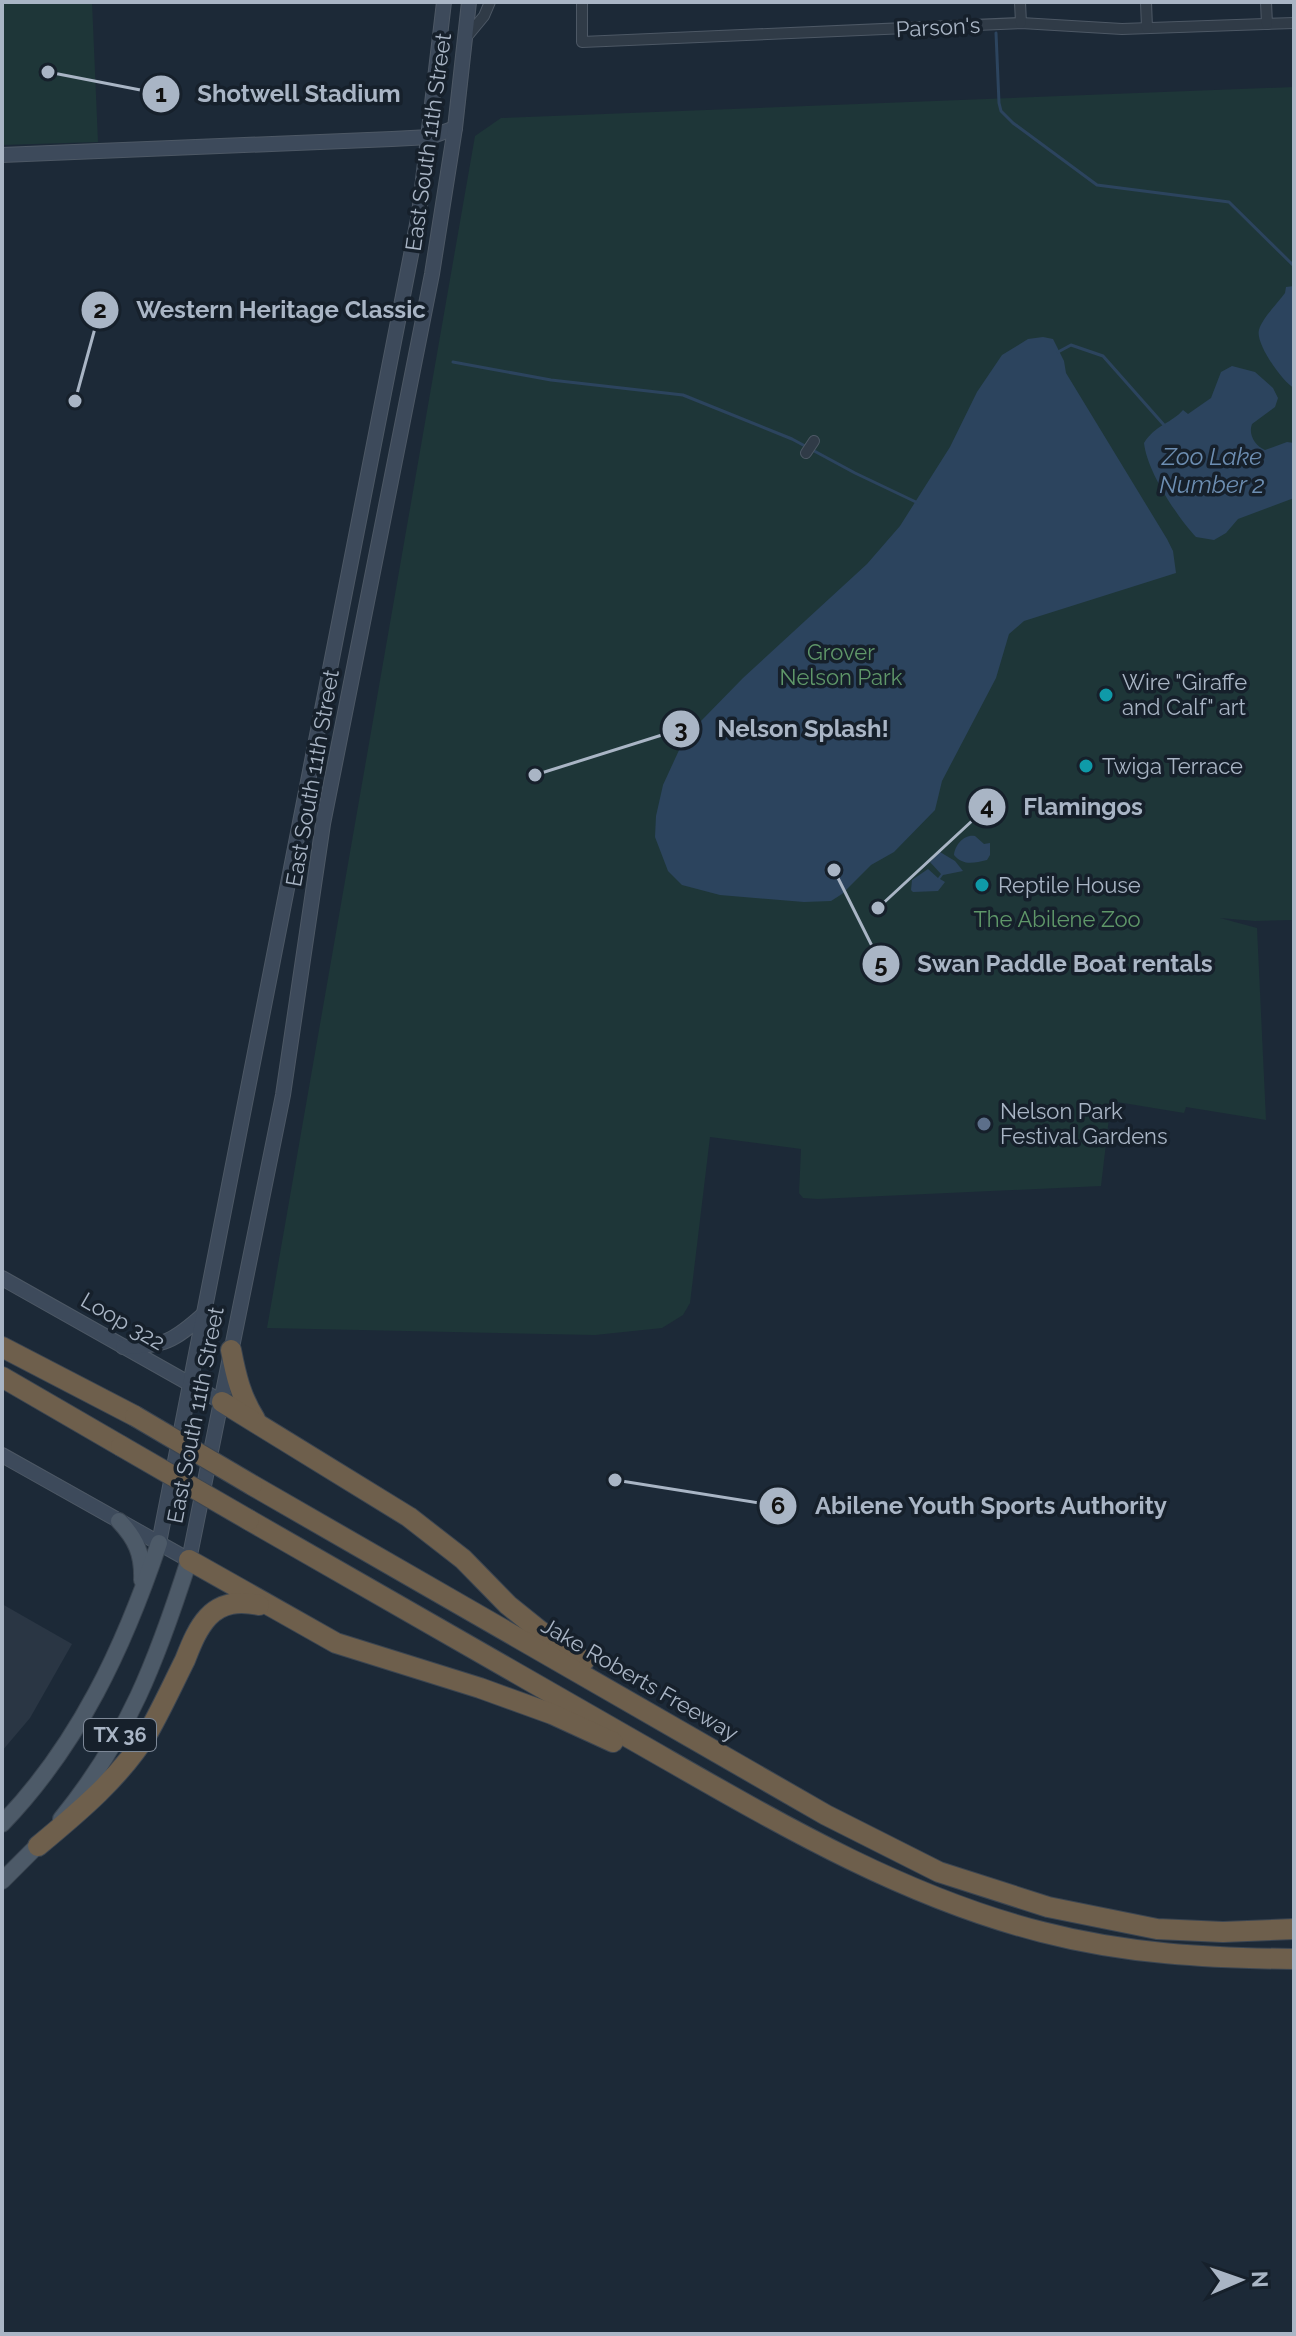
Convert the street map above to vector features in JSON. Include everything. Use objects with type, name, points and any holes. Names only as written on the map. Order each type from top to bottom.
[{"type":"highway","name":"Jake Roberts Freeway","points":[[2,1347],[135,1416],[863,1835],[939,1872],[1048,1907],[1157,1929],[1223,1932],[1294,1929]]},
{"type":"highway","points":[[231,1350],[241,1393],[257,1422]]},
{"type":"highway","points":[[2,1377],[722,1791],[921,1892],[987,1916],[1086,1942],[1160,1955],[1294,1959]]},
{"type":"highway","points":[[222,1402],[409,1517],[463,1559],[508,1605],[539,1630],[716,1751]]},
{"type":"highway","points":[[189,1560],[336,1643],[552,1714],[722,1791]]},
{"type":"highway","points":[[38,1846],[84,1808],[130,1758],[161,1710],[197,1633],[209,1616],[225,1605],[242,1601],[270,1608]]},
{"type":"main road","name":"East South 11th Street","points":[[159,1543],[419,214],[444,2]]},
{"type":"main road","name":"East South 11th Street","points":[[189,1560],[283,1095],[323,824],[432,274],[455,128],[469,2]]},
{"type":"main road","points":[[2,155],[430,137],[455,128]]},
{"type":"main road","name":"Loop 322","points":[[2,1278],[222,1402]]},
{"type":"main road","points":[[123,1347],[162,1345],[176,1338],[204,1314]]},
{"type":"main road","points":[[2,1455],[189,1560]]},
{"type":"main road","points":[[119,1521],[140,1549],[141,1597]]},
{"type":"main road","name":"TX 36","points":[[2,1824],[67,1745],[114,1662],[159,1543]]},
{"type":"main road","name":"TX 36","points":[[2,1881],[38,1846],[71,1806],[123,1730],[154,1664],[189,1560]]},
{"type":"street","points":[[465,39],[484,16],[490,2]]},
{"type":"street","name":"Parson's","points":[[582,2],[582,42],[1021,23],[1147,28],[1294,23]]},
{"type":"street","points":[[1020,2],[1021,23]]},
{"type":"street","points":[[1146,2],[1147,28]]},
{"type":"street","points":[[1266,2],[1267,24]]},
{"type":"street","points":[[806,453],[814,441]]},
{"type":"shaded area","points":[[2,1604],[72,1644],[30,1718],[2,1751]]},
{"type":"green space","points":[[2,2],[92,2],[98,142],[2,145]]},
{"type":"green space","name":"Grover Nelson Park","points":[[1294,87],[1294,920],[1220,918],[1257,928],[1266,1120],[1186,1107],[1184,1113],[1111,1101],[1101,1186],[818,1199],[803,1198],[799,1193],[801,1149],[710,1137],[690,1303],[683,1315],[662,1328],[595,1335],[267,1328],[475,136],[501,118]]},
{"type":"water","name":"Zoo Lake Number 2","points":[[1294,286],[1294,388],[1271,362],[1261,344],[1259,330],[1286,287]]},
{"type":"water","points":[[1028,339],[1053,339],[1064,361],[1066,373],[1167,539],[1173,551],[1176,573],[1024,621],[1009,634],[996,678],[942,781],[935,810],[894,852],[871,865],[831,901],[804,902],[720,895],[682,885],[668,871],[655,837],[663,785],[680,748],[701,721],[743,678],[867,564],[900,526],[950,447],[977,392],[1002,355]]},
{"type":"water","name":"Zoo Lake Number 2","points":[[1232,366],[1255,372],[1273,388],[1278,398],[1275,407],[1252,424],[1251,432],[1255,443],[1265,450],[1287,442],[1294,443],[1294,498],[1238,519],[1226,533],[1214,540],[1196,537],[1180,518],[1157,480],[1144,443],[1153,432],[1183,410],[1188,414],[1211,398],[1221,372]]},
{"type":"water","points":[[975,836],[984,844],[990,843],[990,855],[987,860],[961,861],[954,855],[958,844],[964,838]]},
{"type":"water","points":[[940,852],[955,861],[963,871],[943,875],[940,879],[945,882],[938,891],[913,892],[912,880],[928,869],[938,878],[941,874],[930,862]]},
{"type":"waterway","points":[[996,33],[999,103],[1001,111],[1013,123],[1097,185],[1229,202],[1294,266]]},
{"type":"waterway","points":[[1058,352],[1071,345],[1103,356],[1164,425]]},
{"type":"waterway","points":[[453,362],[551,380],[683,395],[792,439],[918,503]]},
{"type":"place","name":"Shotwell Stadium","points":[[48,72]]},
{"type":"place","name":"Western Heritage Classic","points":[[75,401]]},
{"type":"place","name":"Wire \"Giraffe and Calf\" art","points":[[1106,695]]},
{"type":"place","name":"Twiga Terrace","points":[[1086,766]]},
{"type":"place","name":"Nelson Splash!","points":[[535,775]]},
{"type":"place","name":"Swan Paddle Boat rentals","points":[[834,870]]},
{"type":"place","name":"Reptile House","points":[[982,885]]},
{"type":"place","name":"Flamingos","points":[[878,908]]},
{"type":"place","name":"Nelson Park Festival Gardens","points":[[984,1124]]},
{"type":"place","name":"Abilene Youth Sports Authority","points":[[615,1480]]},
{"type":"park label","name":"The Abilene Zoo","points":[[1057,919]]}]
